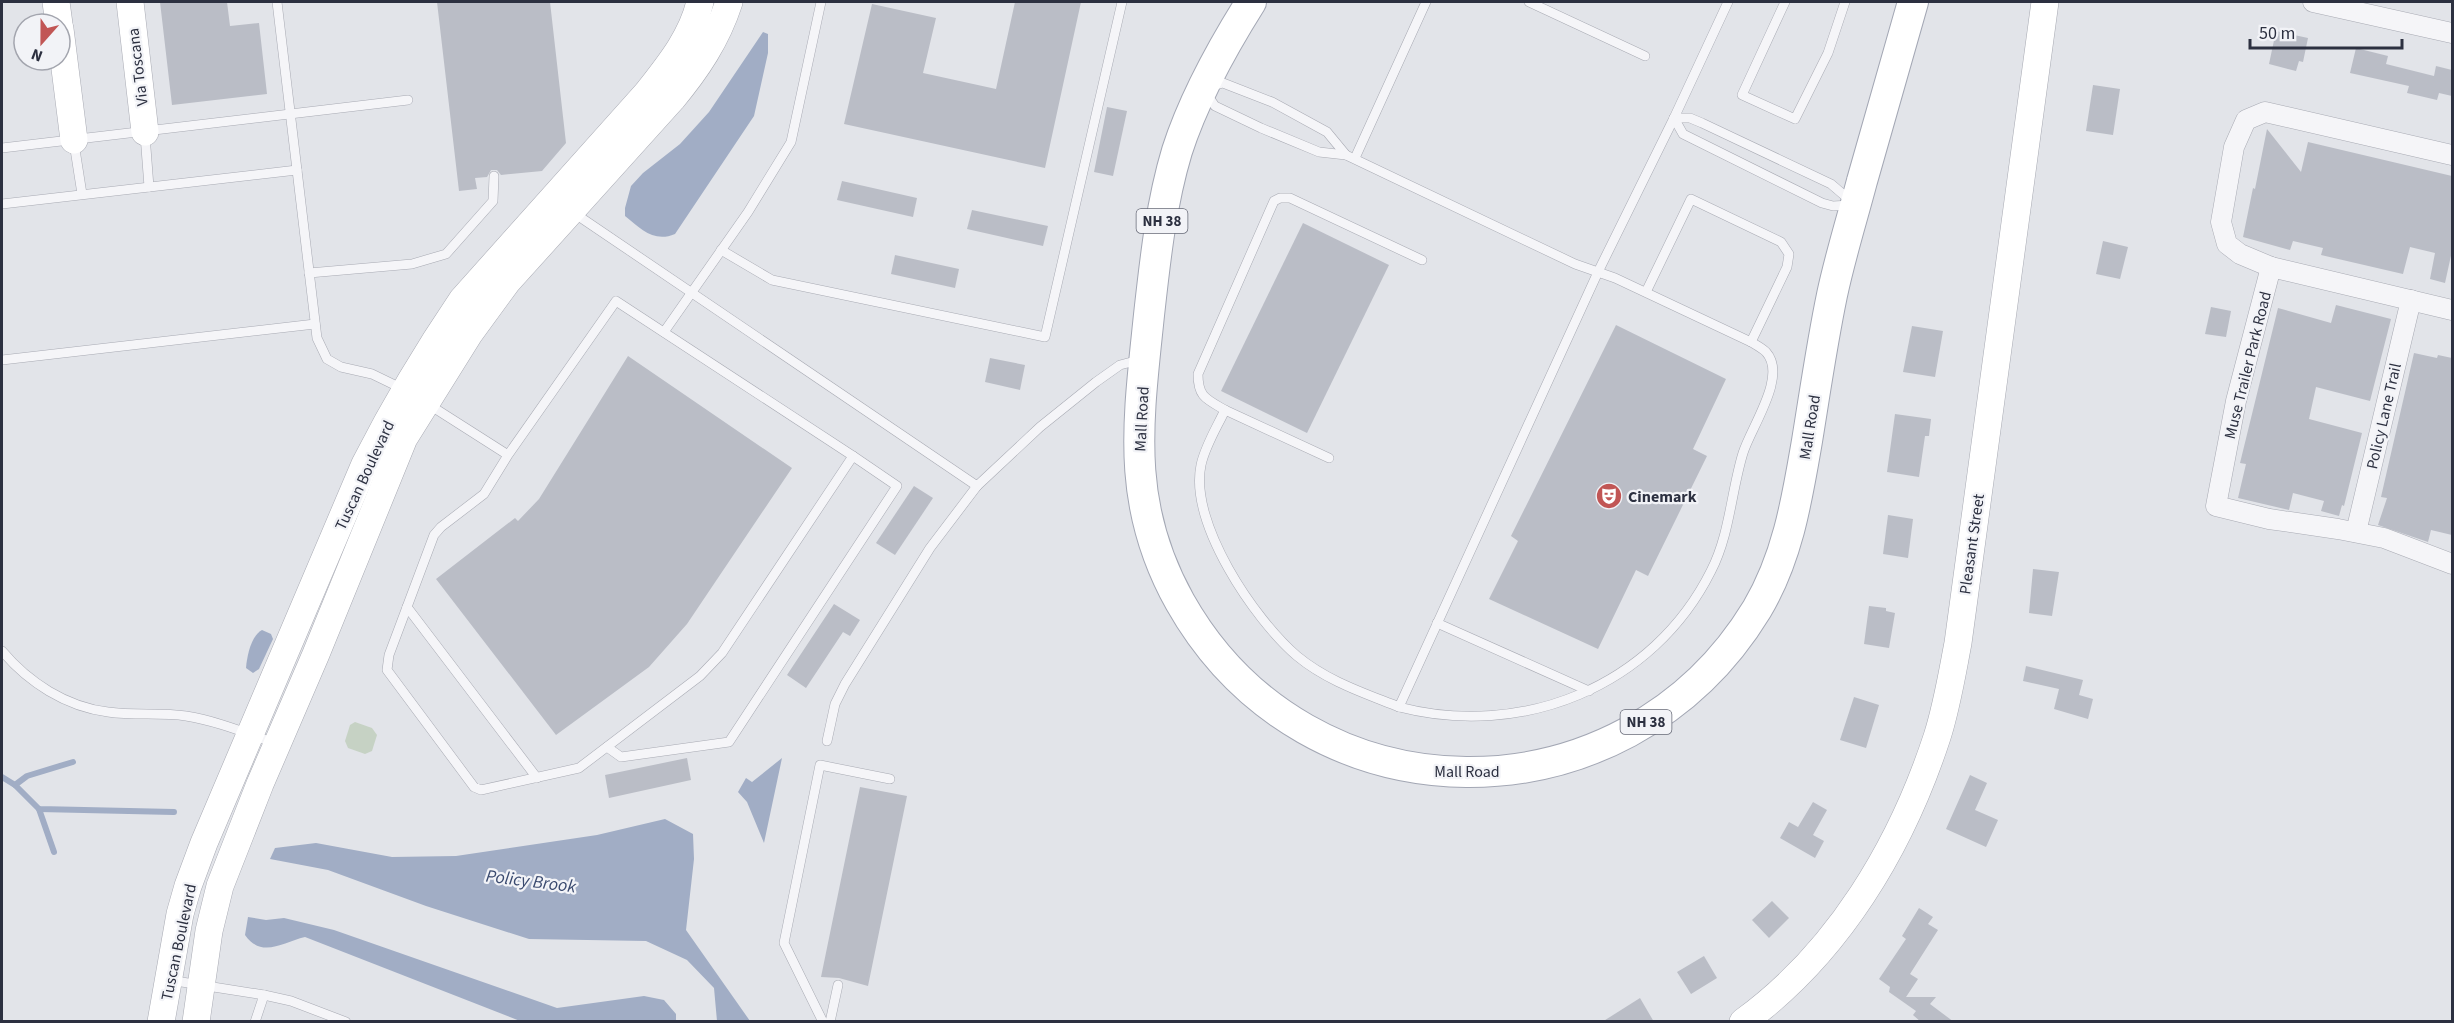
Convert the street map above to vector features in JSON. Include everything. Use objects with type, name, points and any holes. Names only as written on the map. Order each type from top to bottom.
[{"type":"main road","name":"Via Toscana","points":[[130,2],[145,132]]},
{"type":"main road","name":"Tuscan Boulevard","points":[[161,1022],[180,914],[204,843],[365,464],[415,396],[469,334],[563,204],[670,64],[688,36],[700,2]]},
{"type":"main road","name":"Tuscan Boulevard","points":[[563,204],[672,99],[695,71],[719,29],[729,2]]},
{"type":"main road","name":"Mall Road","points":[[1251,2],[1203,88],[1185,128],[1170,178],[1158,246],[1137,446],[1139,475],[1156,549],[1179,600],[1211,648],[1251,690],[1282,713],[1329,741],[1356,752],[1408,768],[1467,774],[1526,769],[1584,753],[1612,741],[1666,709],[1688,692],[1715,665],[1759,606],[1773,578],[1792,521],[1829,310],[1913,2]]},
{"type":"main road","name":"Pleasant Street","points":[[1743,1022],[1797,976],[1829,942],[1842,923],[1882,864],[1898,833],[1922,779],[1938,735],[1958,643],[2044,2]]},
{"type":"main road","points":[[65,72],[74,140]]},
{"type":"main road","name":"Tuscan Boulevard","points":[[196,1022],[209,932],[220,886],[404,438],[415,396]]},
{"type":"street","points":[[2313,2],[2452,33]]},
{"type":"street","points":[[2452,155],[2265,112],[2246,120],[2234,147],[2222,222],[2227,244],[2240,254],[2271,267],[2452,310]]},
{"type":"street","name":"Muse Trailer Park Road","points":[[2271,267],[2236,401],[2216,506],[2269,519],[2356,532]]},
{"type":"street","name":"Policy Lane Trail","points":[[2356,532],[2411,300]]},
{"type":"street","points":[[2356,532],[2384,538],[2452,564]]},
{"type":"lane","points":[[277,2],[315,324],[317,338],[327,359],[341,367],[372,374],[415,396],[508,455]]},
{"type":"lane","points":[[664,332],[721,250],[791,142],[821,2]]},
{"type":"lane","points":[[721,250],[772,280],[1045,337],[1122,2]]},
{"type":"lane","points":[[1351,156],[1426,2]]},
{"type":"lane","points":[[1529,2],[1645,56]]},
{"type":"lane","points":[[1399,707],[1598,272],[1728,2]]},
{"type":"lane","points":[[1785,2],[1742,95],[1796,119],[1828,53],[1845,2]]},
{"type":"lane","points":[[1225,410],[1201,465],[1200,484],[1203,508],[1224,560],[1237,584],[1273,632],[1297,656],[1348,687],[1399,707],[1429,714],[1501,716],[1539,709],[1589,691],[1648,651],[1673,627],[1711,572],[1724,542],[1743,451],[1774,378],[1773,364],[1766,352],[1751,342],[1646,292],[1575,264],[1351,156],[1327,132],[1272,102],[1223,83],[1203,88],[1215,105],[1261,128],[1318,153],[1351,156]]},
{"type":"lane","points":[[2,148],[408,100]]},
{"type":"lane","points":[[1674,118],[1683,134],[1822,203],[1833,206],[1856,205]]},
{"type":"lane","points":[[1674,118],[1690,118],[1831,184],[1856,205]]},
{"type":"lane","points":[[145,132],[149,187]]},
{"type":"lane","points":[[74,140],[82,194]]},
{"type":"lane","points":[[2,204],[297,170]]},
{"type":"lane","points":[[309,273],[412,264],[446,255],[493,201],[494,176]]},
{"type":"lane","points":[[1329,458],[1225,410],[1200,392],[1198,374],[1274,201],[1280,198],[1290,198],[1422,260]]},
{"type":"lane","points":[[1646,292],[1691,199],[1781,242],[1789,254],[1787,267],[1751,342]]},
{"type":"lane","points":[[563,204],[977,486]]},
{"type":"lane","points":[[607,747],[621,757],[729,742],[897,486],[852,456],[664,332],[616,301],[508,455],[484,494],[441,526],[434,535],[389,655],[387,669],[474,787],[481,790],[579,768],[700,676],[722,653],[852,456]]},
{"type":"lane","points":[[2,360],[315,324]]},
{"type":"lane","points":[[827,741],[836,704],[845,684],[930,548],[977,486],[1040,427],[1096,382],[1120,365],[1145,359]]},
{"type":"lane","points":[[407,607],[537,778]]},
{"type":"lane","points":[[1437,623],[1589,691]]},
{"type":"lane","points":[[2,651],[15,667],[34,682],[81,706],[107,712],[185,716],[210,721],[277,744]]},
{"type":"lane","points":[[823,1022],[784,943],[820,765],[890,779]]},
{"type":"lane","points":[[168,980],[291,1001],[346,1022]]},
{"type":"lane","points":[[830,1022],[838,985]]},
{"type":"lane","points":[[255,1022],[264,995]]},
{"type":"green space","points":[[355,722],[372,728],[377,735],[372,751],[365,754],[348,748],[345,741],[350,725]]},
{"type":"water","points":[[763,32],[768,34],[768,53],[754,116],[675,234],[661,237],[648,233],[625,216],[631,186],[643,173],[680,144],[709,112]]},
{"type":"water","points":[[262,630],[271,634],[273,639],[259,669],[253,673],[246,668],[247,658],[252,641]]},
{"type":"water","points":[[782,758],[764,843],[747,802],[738,792],[746,778],[752,782]]},
{"type":"water","points":[[665,819],[693,834],[694,859],[686,930],[750,1021],[717,1021],[714,988],[687,960],[646,941],[529,939],[426,906],[328,870],[270,859],[275,848],[316,843],[392,857],[456,856],[597,835]]},
{"type":"water","points":[[248,917],[266,920],[284,918],[334,930],[557,1008],[644,996],[664,1000],[676,1014],[676,1021],[520,1021],[305,937],[273,947],[258,946],[245,935]]},
{"type":"building","points":[[160,2],[227,2],[230,26],[259,23],[267,94],[172,105]]},
{"type":"building","points":[[437,2],[550,2],[566,143],[542,171],[501,175],[497,170],[491,170],[487,177],[475,178],[477,189],[459,191]]},
{"type":"building","points":[[1015,2],[1081,2],[1045,168],[844,124],[872,4],[936,18],[923,73],[996,89]]},
{"type":"building","points":[[2276,31],[2308,38],[2303,62],[2299,61],[2296,71],[2269,64]]},
{"type":"building","points":[[2356,48],[2388,56],[2386,64],[2434,76],[2436,66],[2452,70],[2452,96],[2439,93],[2437,100],[2407,93],[2409,86],[2350,73]]},
{"type":"building","points":[[2093,85],[2120,89],[2113,135],[2086,131]]},
{"type":"building","points":[[1107,107],[1127,111],[1113,176],[1094,172]]},
{"type":"building","points":[[2267,129],[2301,172],[2308,142],[2452,176],[2452,251],[2445,283],[2430,279],[2435,253],[2410,247],[2403,274],[2321,255],[2323,248],[2293,241],[2290,250],[2243,237]]},
{"type":"building","points":[[842,181],[917,198],[913,217],[837,200]]},
{"type":"building","points":[[972,210],[1048,226],[1043,246],[967,229]]},
{"type":"building","points":[[1303,223],[1389,265],[1307,433],[1221,391]]},
{"type":"building","points":[[2103,241],[2128,247],[2120,279],[2096,274]]},
{"type":"building","points":[[895,255],[959,269],[955,288],[891,274]]},
{"type":"building","points":[[2336,305],[2391,319],[2370,401],[2316,387],[2309,419],[2362,433],[2344,506],[2342,505],[2339,516],[2321,511],[2324,501],[2293,493],[2289,510],[2238,498],[2246,464],[2240,463],[2278,308],[2331,323]]},
{"type":"building","points":[[2211,307],[2231,311],[2226,337],[2205,334]]},
{"type":"building","name":"Cinemark","points":[[1616,325],[1726,379],[1693,449],[1707,456],[1648,576],[1636,570],[1598,649],[1489,599],[1518,541],[1511,536]]},
{"type":"building","points":[[1912,326],[1943,331],[1935,377],[1903,372]]},
{"type":"building","points":[[2414,353],[2437,358],[2438,355],[2452,358],[2452,535],[2431,530],[2428,542],[2378,525],[2387,498],[2381,497]]},
{"type":"building","points":[[628,356],[792,468],[687,624],[649,667],[556,735],[436,579],[515,518],[518,521],[539,499]]},
{"type":"building","points":[[990,358],[1025,365],[1020,390],[985,382]]},
{"type":"building","points":[[1895,414],[1931,419],[1929,436],[1925,436],[1919,477],[1887,472]]},
{"type":"building","points":[[914,486],[933,498],[895,555],[876,543]]},
{"type":"building","points":[[1888,515],[1913,519],[1908,558],[1883,554]]},
{"type":"building","points":[[2033,569],[2059,572],[2052,616],[2029,613]]},
{"type":"building","points":[[834,604],[860,620],[850,636],[843,632],[806,688],[787,675]]},
{"type":"building","points":[[1869,606],[1886,608],[1886,611],[1895,613],[1889,648],[1864,644]]},
{"type":"building","points":[[2026,666],[2083,680],[2079,695],[2093,699],[2088,719],[2054,709],[2059,689],[2023,681]]},
{"type":"building","points":[[1854,697],[1879,705],[1866,748],[1840,740]]},
{"type":"building","points":[[687,758],[691,780],[609,798],[605,775]]},
{"type":"building","points":[[1970,775],[1987,783],[1975,810],[1998,820],[1986,847],[1946,829]]},
{"type":"building","points":[[860,787],[907,796],[868,986],[839,978],[821,977]]},
{"type":"building","points":[[1813,802],[1827,810],[1813,835],[1824,841],[1815,858],[1780,838],[1789,822],[1798,827]]},
{"type":"building","points":[[1772,901],[1789,918],[1769,938],[1752,920]]},
{"type":"building","points":[[1919,908],[1933,917],[1928,924],[1938,930],[1910,974],[1918,979],[1906,997],[1936,997],[1930,1004],[1954,1022],[1921,1022],[1913,1015],[1916,1011],[1889,992],[1890,987],[1879,979],[1906,939],[1902,936]]},
{"type":"building","points":[[1704,956],[1717,978],[1691,994],[1677,972]]},
{"type":"building","points":[[1640,998],[1654,1022],[1602,1022]]},
{"type":"waterway","points":[[15,785],[27,776],[73,762]]},
{"type":"waterway","name":"Policy Brook","points":[[2,777],[15,785],[39,809],[174,812]]},
{"type":"waterway","points":[[39,809],[54,852]]},
{"type":"place","name":"Cinemark","points":[[1609,496]]}]
